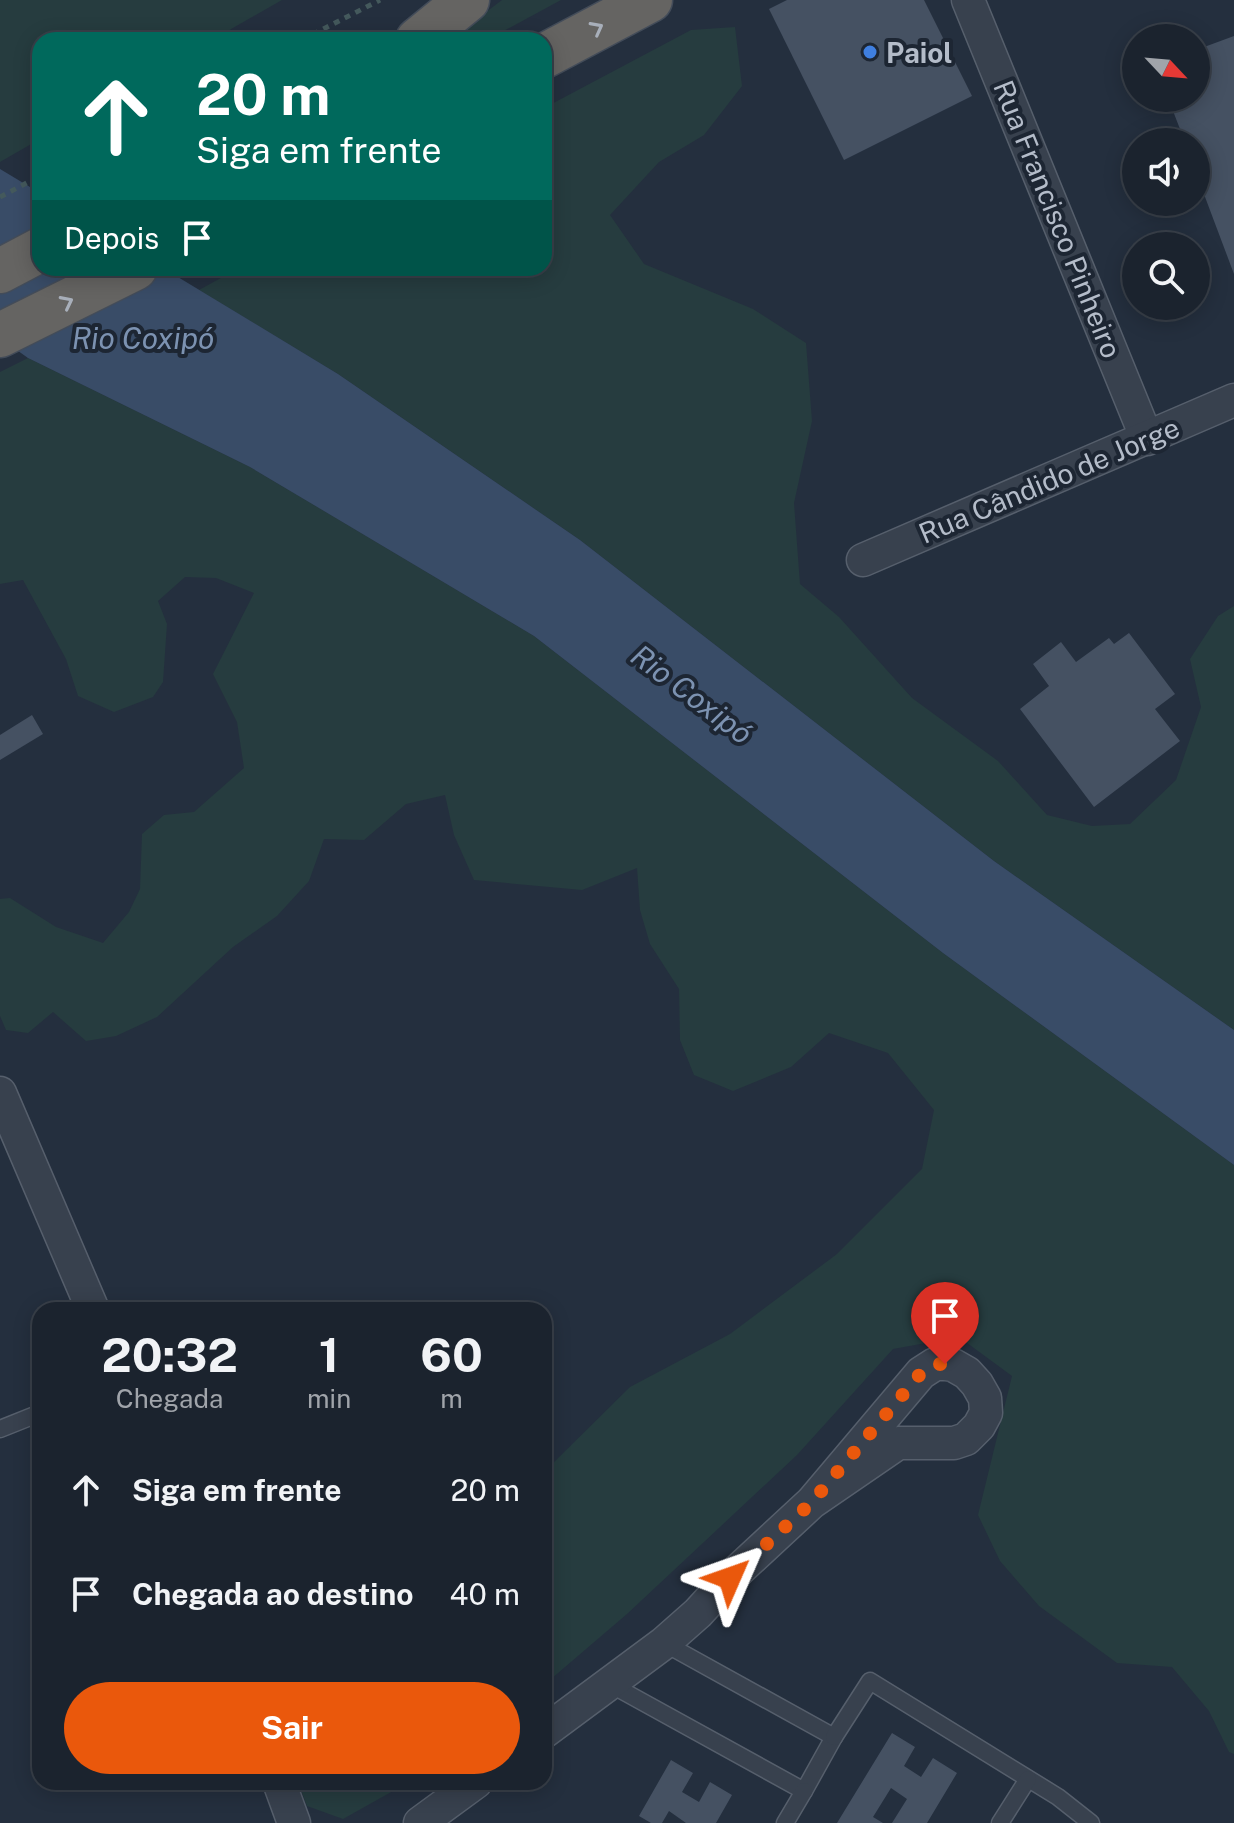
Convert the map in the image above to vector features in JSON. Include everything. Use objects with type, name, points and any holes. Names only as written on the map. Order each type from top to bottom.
[{"type":"highway","points":[[428,32],[467,0]]},
{"type":"highway","points":[[552,52],[650,0]]},
{"type":"highway","points":[[0,271],[32,254]]},
{"type":"highway","points":[[0,335],[119,276]]},
{"type":"street","name":"Rua Francisco Pinheiro","points":[[968,0],[1147,439]]},
{"type":"street","name":"Rua Cândido de Jorge","points":[[863,560],[1234,400]]},
{"type":"street","points":[[0,1093],[90,1302]]},
{"type":"street","points":[[552,1726],[664,1643],[812,1502],[921,1373],[935,1364],[953,1365],[977,1384],[985,1398],[986,1413],[966,1439],[954,1443],[898,1443],[812,1502]]},
{"type":"street","points":[[282,1790],[294,1823]]},
{"type":"street","points":[[420,1823],[465,1790]]},
{"type":"lane","points":[[0,1429],[32,1416]]},
{"type":"lane","points":[[664,1643],[834,1737]]},
{"type":"lane","points":[[785,1823],[870,1681],[1028,1779],[1091,1823]]},
{"type":"lane","points":[[610,1684],[804,1791]]},
{"type":"lane","points":[[1000,1823],[1028,1779]]},
{"type":"path","points":[[318,32],[380,0]]},
{"type":"path","points":[[0,197],[32,180]]},
{"type":"green space","points":[[0,0],[282,0],[226,32],[32,32],[32,144],[0,162]]},
{"type":"green space","points":[[502,0],[561,0],[502,32],[460,32]]},
{"type":"green space","points":[[735,27],[742,86],[704,135],[659,162],[610,215],[644,264],[753,309],[806,343],[812,421],[794,503],[800,584],[839,617],[912,698],[998,761],[1047,815],[1092,826],[1130,824],[1176,780],[1201,707],[1190,659],[1218,616],[1234,606],[1234,1030],[994,861],[580,540],[338,374],[199,290],[224,276],[552,276],[552,104],[691,30]]},
{"type":"green space","points":[[28,358],[250,467],[534,636],[943,953],[1234,1165],[1234,1754],[1229,1752],[1209,1711],[1172,1667],[1117,1663],[1039,1606],[1000,1561],[978,1515],[1012,1376],[959,1337],[893,1349],[797,1455],[627,1614],[552,1678],[552,1464],[630,1387],[730,1334],[837,1254],[922,1169],[934,1110],[888,1053],[829,1033],[791,1067],[733,1091],[694,1075],[680,1040],[679,989],[650,944],[640,910],[637,868],[582,890],[474,880],[454,835],[445,795],[406,804],[364,840],[324,839],[309,881],[277,916],[233,947],[157,1017],[116,1036],[86,1041],[53,1012],[28,1033],[6,1030],[0,1016],[0,899],[10,898],[56,927],[103,943],[129,912],[140,889],[142,834],[164,815],[194,812],[244,768],[237,722],[213,674],[254,593],[216,578],[185,577],[158,601],[167,624],[163,682],[153,697],[114,712],[78,696],[66,659],[23,580],[0,584],[0,372]]},
{"type":"green space","points":[[301,1790],[395,1790],[343,1819],[307,1806]]},
{"type":"water","name":"Rio Coxipó","points":[[0,169],[32,188],[32,276],[176,276],[338,374],[580,540],[994,861],[1234,1030],[1234,1165],[943,953],[534,636],[250,467],[28,358],[0,338]]},
{"type":"building","name":"Paiol","points":[[787,0],[924,0],[972,96],[844,160],[769,9]]},
{"type":"building","points":[[1234,36],[1234,274],[1210,210],[1210,128],[1180,128],[1173,112],[1210,112],[1210,45]]},
{"type":"building","points":[[1129,633],[1175,694],[1155,709],[1180,741],[1094,807],[1020,709],[1049,686],[1033,664],[1061,642],[1076,662],[1109,638],[1114,644]]},
{"type":"building","points":[[32,715],[43,734],[0,760],[0,735]]},
{"type":"building","points":[[892,1733],[915,1747],[904,1766],[921,1777],[933,1758],[957,1773],[927,1823],[892,1823],[907,1799],[891,1788],[873,1817],[883,1823],[837,1823]]},
{"type":"building","points":[[671,1760],[693,1773],[682,1792],[699,1802],[710,1782],[732,1795],[716,1823],[686,1823],[669,1811],[662,1823],[651,1823],[639,1816]]},
{"type":"place","name":"Paiol","points":[[870,52]]},
{"type":"route","points":[[730,1578],[812,1502],[921,1373],[935,1364],[945,1364]]}]
